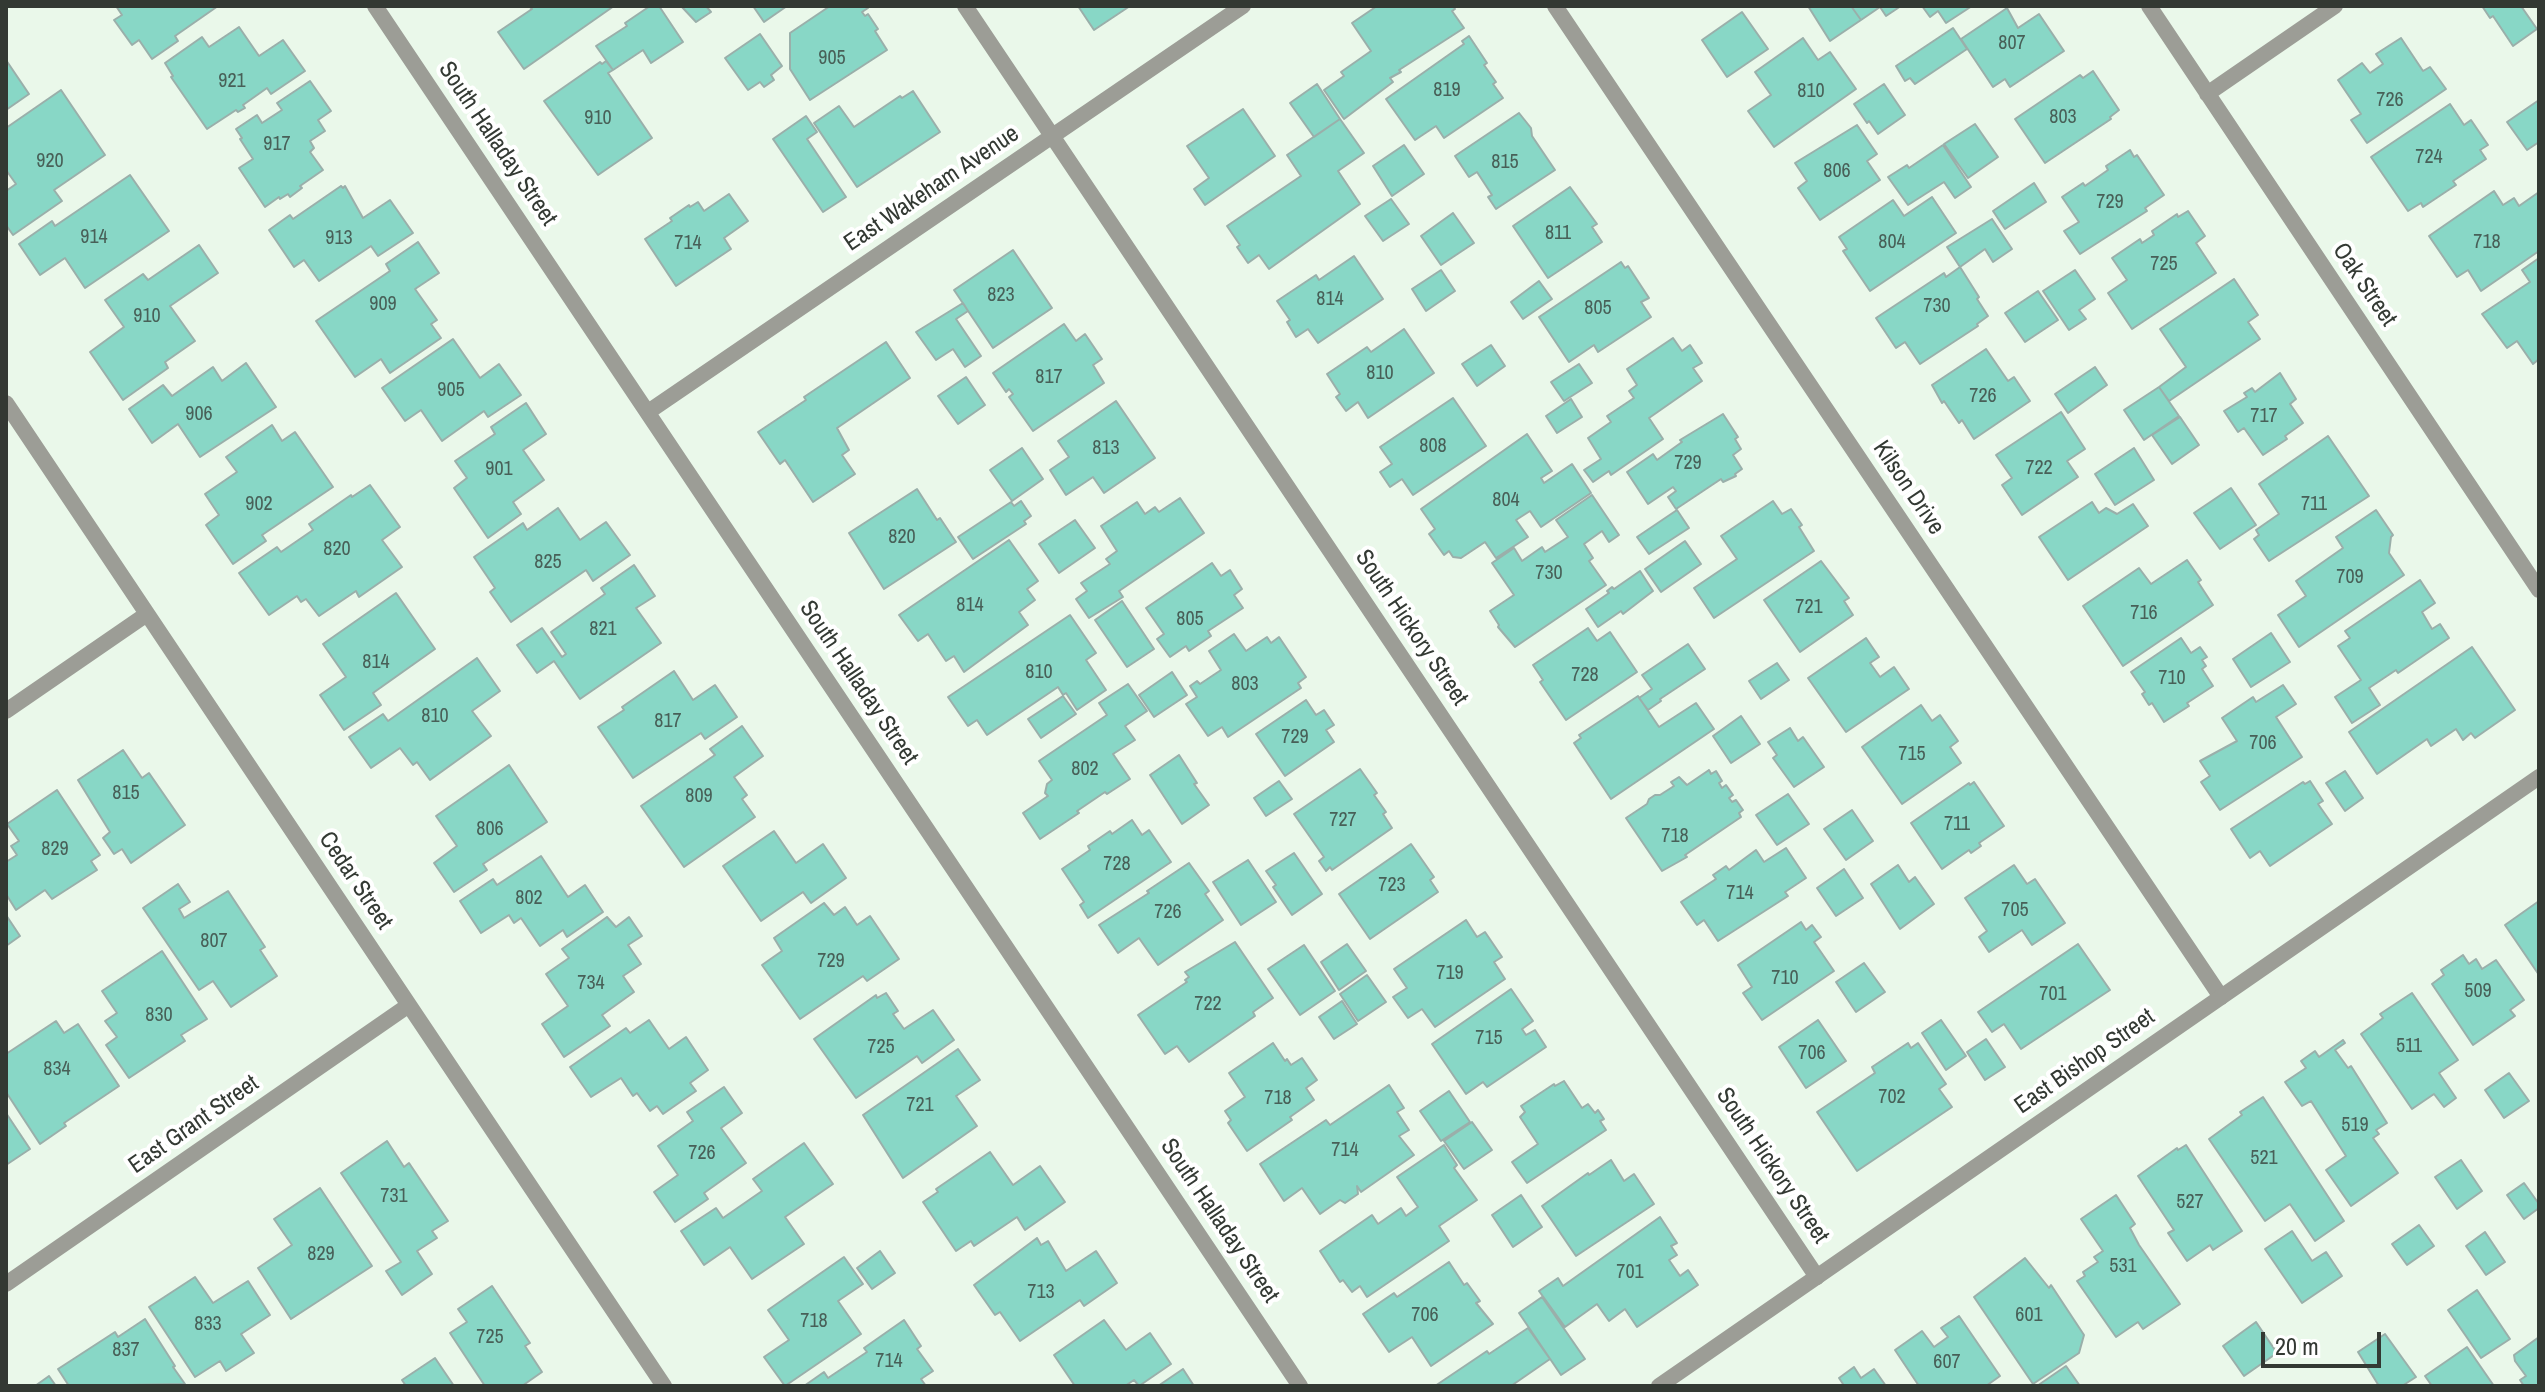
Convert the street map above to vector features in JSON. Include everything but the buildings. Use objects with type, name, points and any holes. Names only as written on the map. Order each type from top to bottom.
[{"type":"street","name":"South Halladay Street","points":[[375,6],[1300,1386]]},
{"type":"street","name":"South Hickory Street","points":[[965,6],[1817,1277]]},
{"type":"street","name":"East Wakeham Avenue","points":[[648,412],[1243,6]]},
{"type":"street","name":"Kilson Drive","points":[[1555,6],[2221,997]]},
{"type":"street","name":"Oak Street","points":[[2149,6],[2539,590]]},
{"type":"street","points":[[2207,94],[2335,6]]},
{"type":"street","name":"Cedar Street","points":[[6,403],[664,1386]]},
{"type":"street","points":[[6,711],[147,614]]},
{"type":"street","name":"East Bishop Street","points":[[1659,1386],[2539,777]]},
{"type":"street","name":"East Grant Street","points":[[6,1284],[409,1005]]}]
